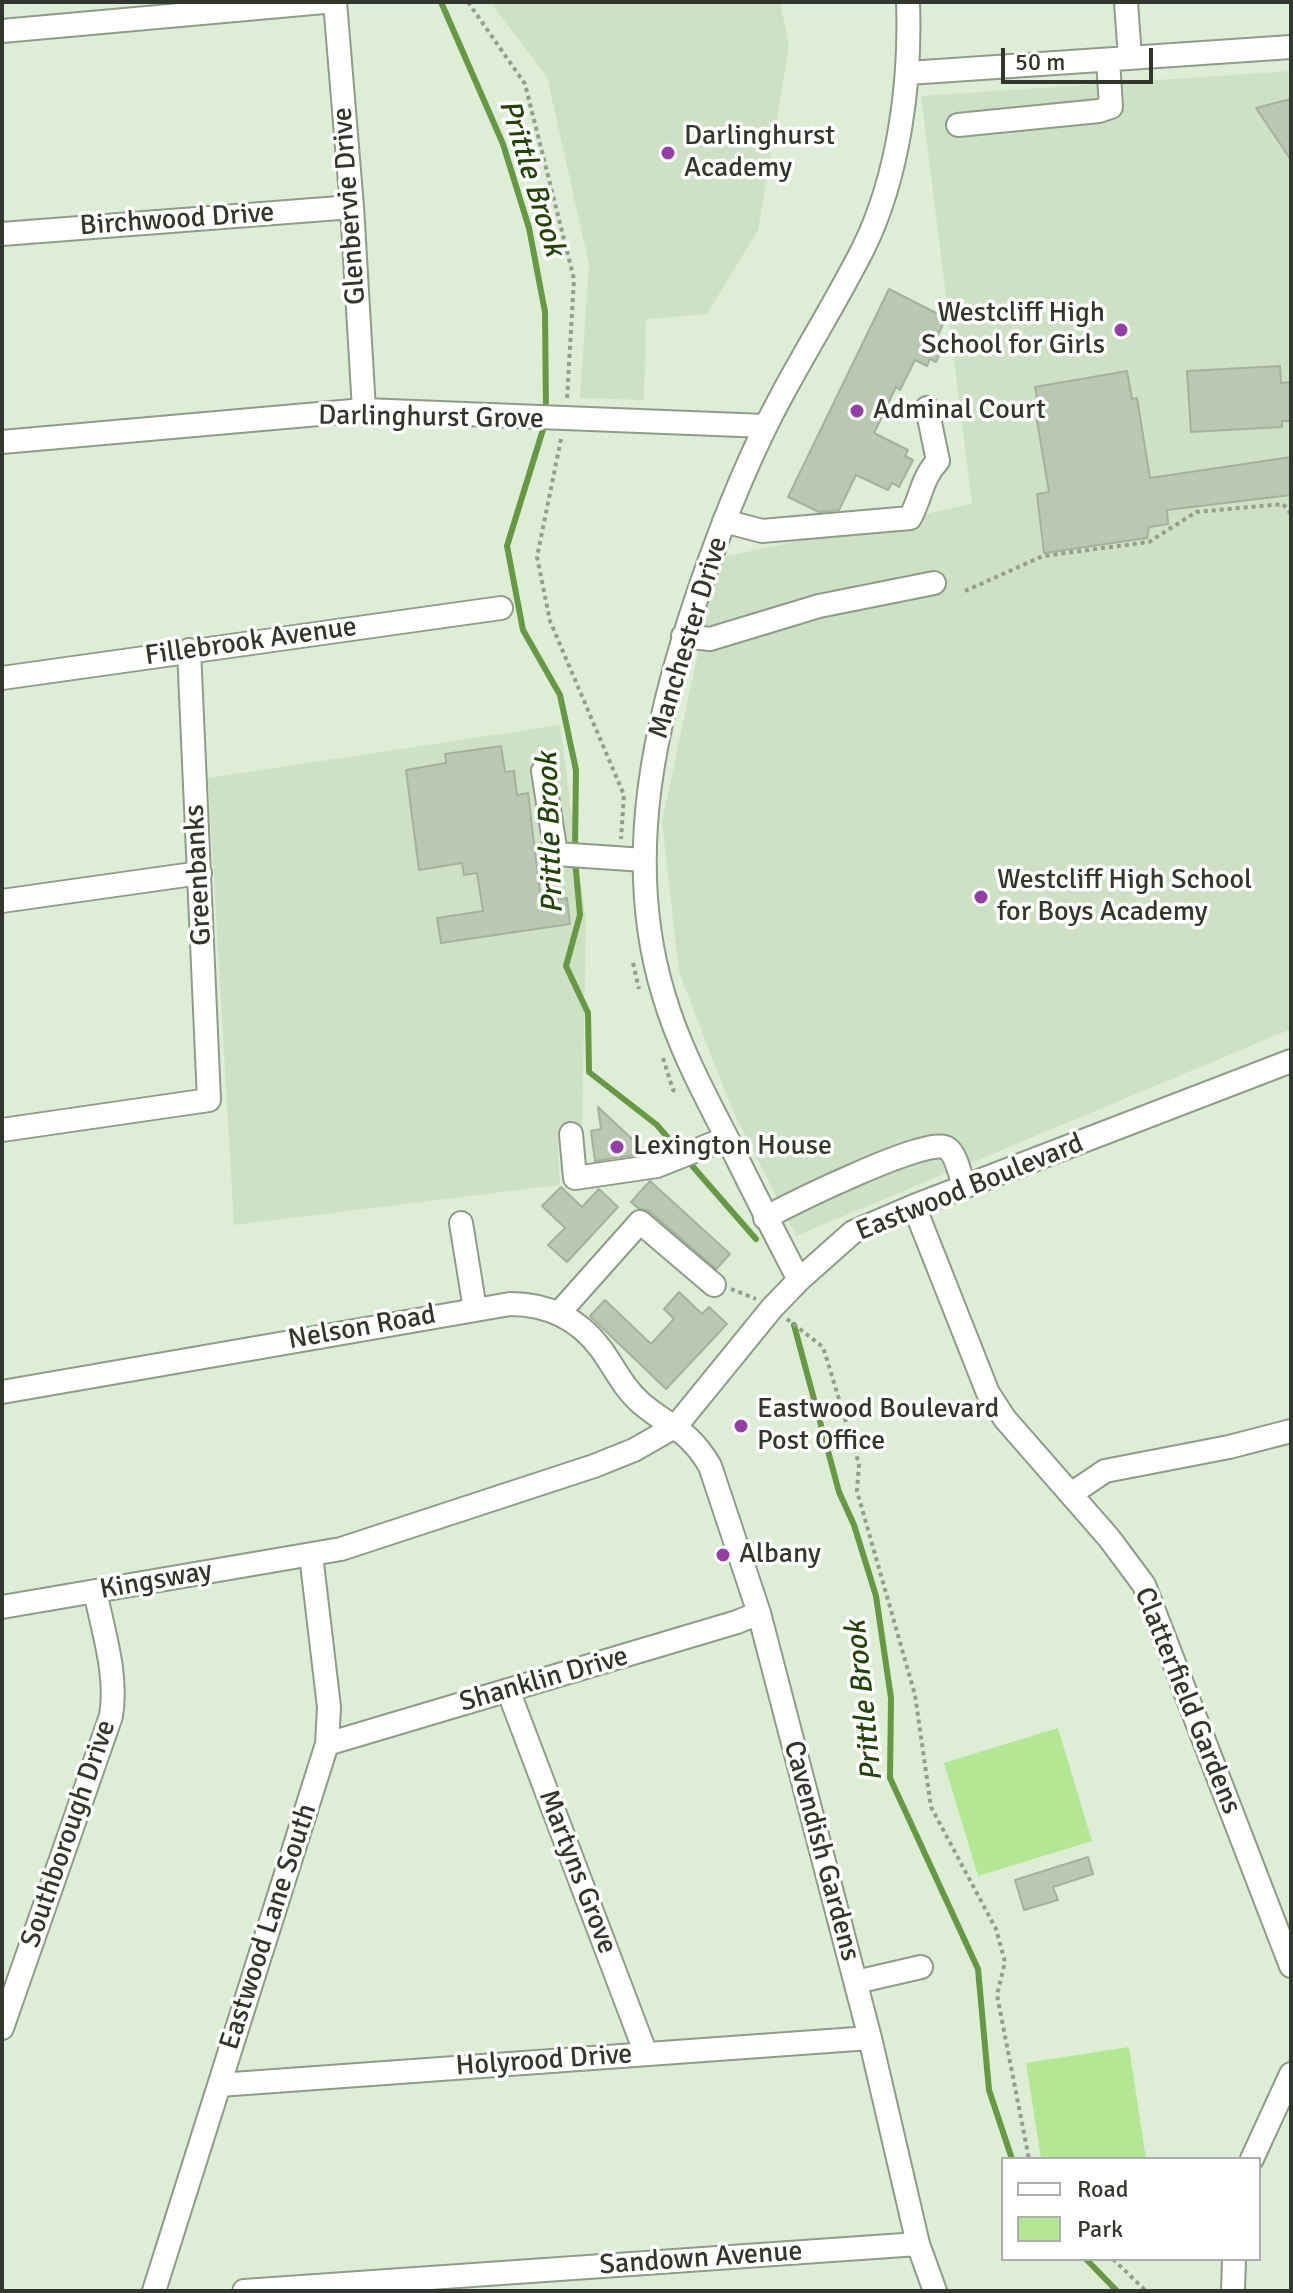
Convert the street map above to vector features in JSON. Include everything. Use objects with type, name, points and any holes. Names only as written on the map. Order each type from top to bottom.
[{"type":"street","points":[[2,31],[324,2]]},
{"type":"street","name":"Glenbervie Drive","points":[[335,2],[352,207],[364,410]]},
{"type":"street","name":"Manchester Drive","points":[[799,1280],[765,1218],[682,1047],[663,995],[649,928],[644,860],[645,807],[654,755],[683,636],[724,521],[765,426],[865,246],[885,191],[908,73],[908,2]]},
{"type":"street","points":[[958,125],[1099,111],[1111,107],[1126,2]]},
{"type":"street","points":[[908,73],[1291,47]]},
{"type":"street","name":"Birchwood Drive","points":[[2,234],[352,207]]},
{"type":"street","points":[[724,521],[762,531],[910,518],[919,501],[926,473],[938,461],[927,408]]},
{"type":"street","name":"Darlinghurst Grove","points":[[2,442],[364,410],[765,426]]},
{"type":"street","points":[[683,636],[710,639],[819,606],[934,583]]},
{"type":"street","name":"Fillebrook Avenue","points":[[2,678],[501,608]]},
{"type":"street","name":"Greenbanks","points":[[2,1130],[209,1100],[189,650]]},
{"type":"street","points":[[543,771],[556,854],[644,860]]},
{"type":"street","points":[[2,901],[200,873]]},
{"type":"street","name":"Eastwood Boulevard","points":[[311,1555],[341,1549],[634,1450],[676,1426],[772,1308],[853,1232],[1291,1061]]},
{"type":"street","points":[[571,1134],[575,1178],[667,1164],[727,1138]]},
{"type":"street","points":[[765,1218],[924,1147],[938,1145],[947,1148],[954,1158],[964,1187]]},
{"type":"street","name":"Clatterfield Gardens","points":[[914,1206],[988,1393],[1005,1419],[1109,1538],[1144,1585],[1291,1966]]},
{"type":"street","points":[[559,1313],[640,1222],[714,1285]]},
{"type":"street","points":[[461,1223],[475,1309]]},
{"type":"street","name":"Nelson Road","points":[[2,1392],[475,1309],[528,1304],[559,1313],[590,1337],[641,1404],[676,1426]]},
{"type":"street","name":"Cavendish Gardens","points":[[676,1426],[698,1445],[710,1466],[759,1613],[856,1982],[918,2244],[935,2291]]},
{"type":"street","points":[[1071,1494],[1105,1471],[1229,1447],[1291,1431]]},
{"type":"street","name":"Kingsway","points":[[2,1607],[311,1555]]},
{"type":"street","name":"Eastwood Lane South","points":[[154,2291],[327,1744],[329,1707],[311,1555]]},
{"type":"street","name":"Southborough Drive","points":[[2,2028],[111,1716],[114,1697],[112,1678],[95,1591]]},
{"type":"street","name":"Shanklin Drive","points":[[327,1744],[759,1613]]},
{"type":"street","name":"Martyns Grove","points":[[508,1690],[646,2054]]},
{"type":"street","points":[[856,1982],[921,1967]]},
{"type":"street","name":"Holyrood Drive","points":[[219,2085],[870,2038]]},
{"type":"street","points":[[1253,2157],[1291,2077]]},
{"type":"street","name":"Sandown Avenue","points":[[244,2291],[918,2244]]},
{"type":"street","points":[[1233,2291],[1234,2261]]},
{"type":"path","points":[[965,591],[1043,556],[1149,542],[1196,512],[1283,504],[1291,514]]},
{"type":"path","points":[[714,1285],[746,1293],[772,1308],[823,1347],[859,1464],[857,1491],[915,1695],[931,1807],[996,1929],[1005,1962],[997,1995],[1029,2157]]},
{"type":"path","points":[[1115,2261],[1146,2291]]},
{"type":"shaded area","name":"Darlinghurst Academy","points":[[490,2],[780,2],[789,46],[758,230],[707,314],[646,319],[644,400],[580,398],[589,264],[547,77]]},
{"type":"shaded area","name":"Westcliff High School for Boys Academy","points":[[1291,71],[1291,1029],[796,1236],[731,1107],[679,972],[662,822],[718,558],[972,504],[921,96]]},
{"type":"shaded area","points":[[560,725],[586,921],[582,1127],[557,1129],[560,1185],[234,1225],[208,778]]},
{"type":"green space","points":[[1058,1728],[1092,1841],[978,1876],[944,1763]]},
{"type":"green space","points":[[1129,2047],[1146,2157],[1041,2157],[1026,2063]]},
{"type":"building","points":[[1291,99],[1291,160],[1256,108]]},
{"type":"building","name":"Adminal Court","points":[[889,289],[946,318],[935,341],[944,345],[936,362],[930,359],[927,366],[915,360],[900,390],[896,387],[874,433],[908,450],[905,456],[913,460],[899,487],[892,483],[888,490],[856,475],[839,510],[819,512],[788,497]]},
{"type":"building","points":[[1280,366],[1281,383],[1291,382],[1291,421],[1282,421],[1282,427],[1191,432],[1187,371]]},
{"type":"building","points":[[1127,371],[1132,399],[1137,398],[1150,478],[1291,457],[1291,495],[1167,510],[1168,524],[1149,527],[1147,538],[1044,553],[1037,494],[1049,492],[1036,415],[1040,414],[1035,387]]},
{"type":"building","points":[[501,746],[505,772],[514,771],[517,795],[528,793],[541,902],[567,898],[570,924],[441,943],[437,918],[483,911],[477,873],[464,875],[462,863],[419,870],[406,770],[446,763],[445,754]]},
{"type":"building","name":"Lexington House","points":[[598,1107],[647,1153],[595,1161],[591,1131],[601,1129]]},
{"type":"building","points":[[650,1181],[730,1254],[716,1269],[649,1211],[631,1202]]},
{"type":"building","points":[[561,1187],[582,1207],[599,1189],[618,1207],[567,1262],[548,1245],[565,1228],[542,1206]]},
{"type":"building","points":[[679,1292],[702,1314],[709,1307],[727,1324],[666,1389],[590,1316],[605,1300],[651,1344],[674,1319],[664,1309]]},
{"type":"building","points":[[1088,1857],[1093,1874],[1053,1887],[1058,1900],[1024,1910],[1015,1880]]},
{"type":"waterway","name":"Prittle Brook","points":[[441,2],[503,144],[529,228],[545,312],[546,412]]},
{"type":"waterway","name":"Prittle Brook","points":[[545,423],[507,546],[523,630],[560,695],[576,770],[575,849]]},
{"type":"waterway","name":"Prittle Brook","points":[[575,860],[580,915],[566,966],[588,1013],[589,1072],[657,1125],[681,1153]]},
{"type":"waterway","name":"Prittle Brook","points":[[688,1161],[756,1239]]},
{"type":"waterway","name":"Prittle Brook","points":[[794,1325],[839,1492],[854,1525],[876,1596],[891,1698],[890,1778],[978,1969],[989,2090],[1011,2157]]},
{"type":"waterway","name":"Prittle Brook","points":[[1088,2261],[1117,2291]]},
{"type":"place","name":"Darlinghurst Academy","points":[[668,153]]},
{"type":"place","name":"Westcliff High School for Girls","points":[[1121,330]]},
{"type":"place","name":"Adminal Court","points":[[857,411]]},
{"type":"place","name":"Westcliff High School for Boys Academy","points":[[981,897]]},
{"type":"place","name":"Lexington House","points":[[617,1147]]},
{"type":"place","name":"Eastwood Boulevard Post Office","points":[[741,1426]]},
{"type":"place","name":"Albany","points":[[723,1555]]}]
